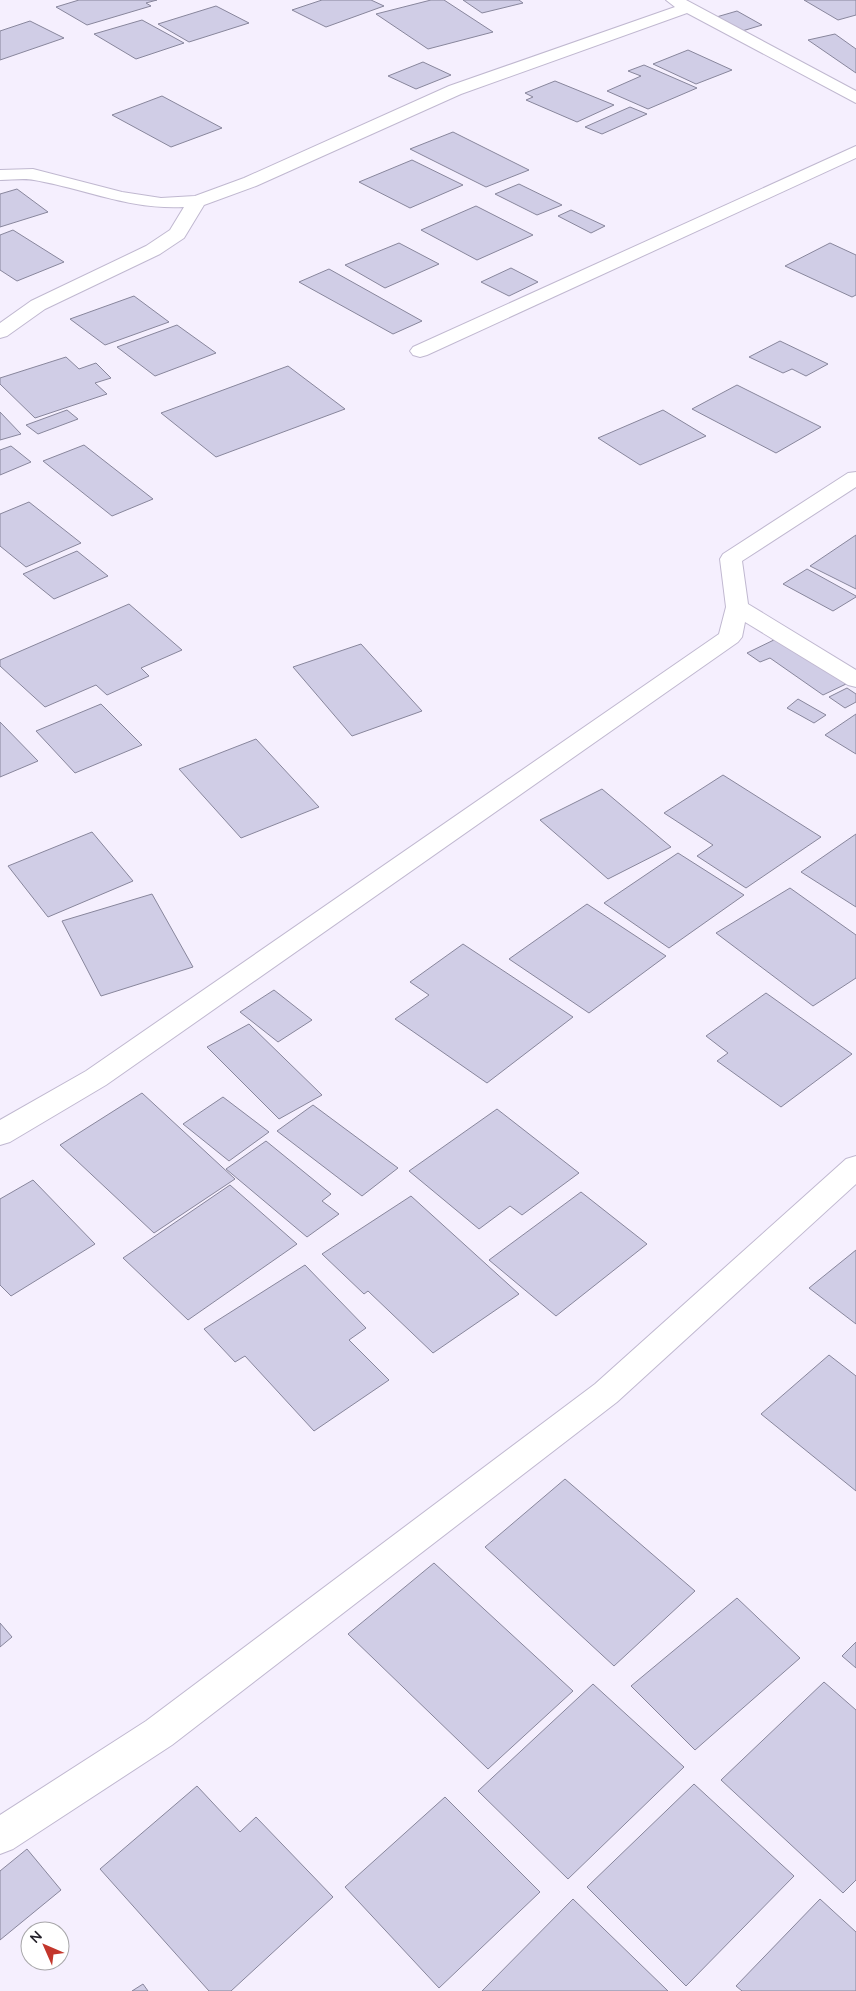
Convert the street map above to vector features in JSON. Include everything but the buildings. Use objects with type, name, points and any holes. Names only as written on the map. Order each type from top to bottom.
[{"type":"street","points":[[0,175],[32,174],[121,196],[161,203],[197,200],[250,182],[455,90],[680,4],[856,98]]},
{"type":"street","points":[[420,351],[856,151]]},
{"type":"street","points":[[0,332],[38,305],[152,250],[176,234],[197,200]]},
{"type":"street","points":[[0,1134],[96,1078],[730,637],[736,607],[731,559],[856,478]]},
{"type":"street","points":[[736,607],[856,680]]},
{"type":"street","points":[[0,1836],[158,1733],[606,1393],[856,1166]]}]
